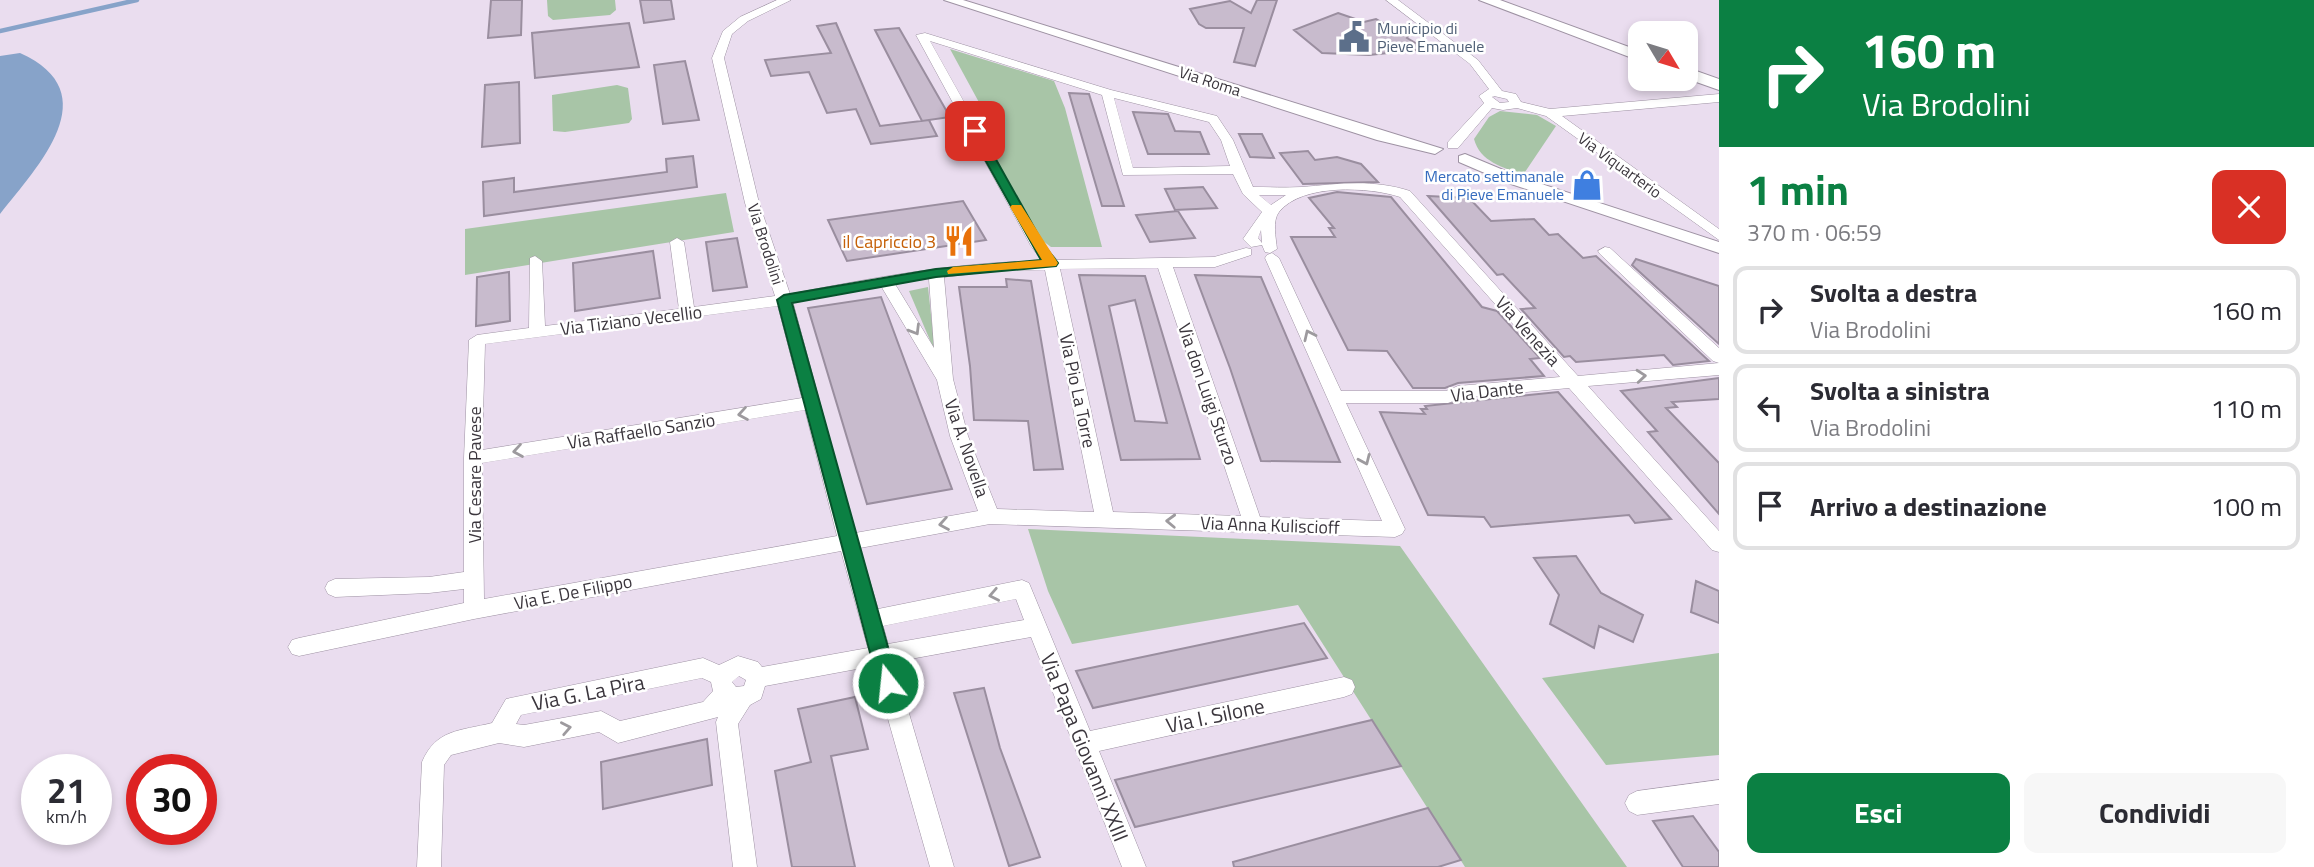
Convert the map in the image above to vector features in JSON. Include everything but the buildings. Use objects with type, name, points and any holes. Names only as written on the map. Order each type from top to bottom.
[{"type":"main road","points":[[1486,0],[1628,52]]},
{"type":"main road","points":[[1698,77],[1719,85]]},
{"type":"street","name":"Via Brodolini","points":[[786,0],[752,15],[727,33],[718,58],[751,203],[784,300],[936,273],[1051,263],[1215,262],[1261,251]]},
{"type":"street","name":"Via Roma","points":[[950,0],[1382,137],[1435,149],[1447,159],[1465,159]]},
{"type":"street","name":"Via Roma","points":[[967,0],[986,11]]},
{"type":"street","points":[[1391,0],[1474,62],[1493,97],[1453,145]]},
{"type":"street","points":[[1051,263],[1038,247],[921,35],[1107,93],[1213,119],[1221,127],[1235,170],[1242,175],[1248,191],[1259,204],[1272,212],[1261,251]]},
{"type":"street","points":[[1107,93],[1128,172],[1235,170]]},
{"type":"street","name":"Via Viquarterio","points":[[1493,97],[1512,97],[1516,104],[1550,113],[1719,236]]},
{"type":"street","points":[[1550,113],[1719,98]]},
{"type":"street","points":[[1435,149],[1442,144],[1453,145],[1466,152],[1465,159],[1514,180],[1719,248]]},
{"type":"street","name":"Via Venezia","points":[[1248,191],[1303,191],[1370,185],[1405,194],[1716,538]]},
{"type":"street","name":"Via Venezia","points":[[1272,212],[1303,191]]},
{"type":"street","points":[[677,242],[687,314]]},
{"type":"street","name":"Via Anna Kuliscioff","points":[[848,541],[990,516],[1395,529],[1338,397],[1261,251]]},
{"type":"street","points":[[1605,251],[1719,357]]},
{"type":"street","points":[[535,261],[537,331]]},
{"type":"street","name":"Via Pio La Torre","points":[[1051,263],[1105,519]]},
{"type":"street","name":"Via don Luigi Sturzo","points":[[1164,264],[1252,524]]},
{"type":"street","name":"Via A. Novella","points":[[936,273],[944,379],[959,436],[990,516]]},
{"type":"street","name":"Via A. Novella","points":[[885,280],[944,379]]},
{"type":"street","name":"Via Tiziano Vecellio","points":[[477,340],[784,300]]},
{"type":"street","points":[[784,300],[870,620],[942,867]]},
{"type":"street","name":"Via Cesare Pavese","points":[[474,610],[473,458],[477,340]]},
{"type":"street","name":"Via Dante","points":[[1338,397],[1448,397],[1458,393],[1719,369]]},
{"type":"street","name":"Via Raffaello Sanzio","points":[[473,458],[810,403]]},
{"type":"street","name":"Via E. De Filippo","points":[[299,647],[474,610],[848,541]]},
{"type":"street","points":[[335,588],[429,585],[474,579]]},
{"type":"street","name":"Via Papa Giovanni XXIII","points":[[870,620],[1022,589],[1134,867]]},
{"type":"street","points":[[881,657],[1035,626]]},
{"type":"street","name":"Via G. La Pira","points":[[730,690],[732,668],[745,666],[757,678],[881,657]]},
{"type":"street","name":"Via G. La Pira","points":[[499,733],[514,706],[703,668],[730,690]]},
{"type":"street","points":[[730,690],[752,692],[757,678]]},
{"type":"street","name":"Via I. Silone","points":[[1085,743],[1344,687]]},
{"type":"street","points":[[429,867],[433,762],[444,746],[499,733],[524,736],[601,721],[618,732],[709,711],[730,690]]},
{"type":"street","points":[[730,690],[727,722],[745,867]]},
{"type":"street","points":[[1637,803],[1719,792]]},
{"type":"green space","points":[[547,0],[615,0],[616,10],[610,15],[553,20],[548,16]]},
{"type":"green space","points":[[950,49],[1054,81],[1065,108],[1102,247],[1051,247],[1043,241],[993,154],[1000,141]]},
{"type":"green space","points":[[617,85],[628,88],[632,119],[629,123],[565,132],[553,131],[552,95]]},
{"type":"green space","points":[[1500,111],[1537,115],[1556,126],[1523,175],[1487,158],[1481,153],[1474,139],[1489,117]]},
{"type":"green space","points":[[726,193],[734,232],[465,275],[465,229]]},
{"type":"green space","points":[[928,287],[935,352],[909,291]]},
{"type":"green space","points":[[1028,529],[1400,546],[1627,867],[1465,867],[1298,605],[1072,644],[1048,591]]},
{"type":"green space","points":[[1719,653],[1719,755],[1606,765],[1542,678]]},
{"type":"water","points":[[20,53],[46,69],[60,88],[63,109],[58,130],[46,153],[0,214],[0,56]]},
{"type":"waterway","points":[[0,31],[137,0]]},
{"type":"slow traffic","points":[[953,271],[1051,263],[1038,247],[1017,207]]},
{"type":"place","name":"Municipio di Pieve Emanuele","points":[[1354,37]]},
{"type":"place","name":"Mercato settimanale di Pieve Emanuele","points":[[1587,185]]},
{"type":"place","name":"il Capriccio 3","points":[[959,241]]},
{"type":"route","points":[[888,683],[784,300],[885,280],[995,266],[1051,263],[1038,247],[975,131]]}]
